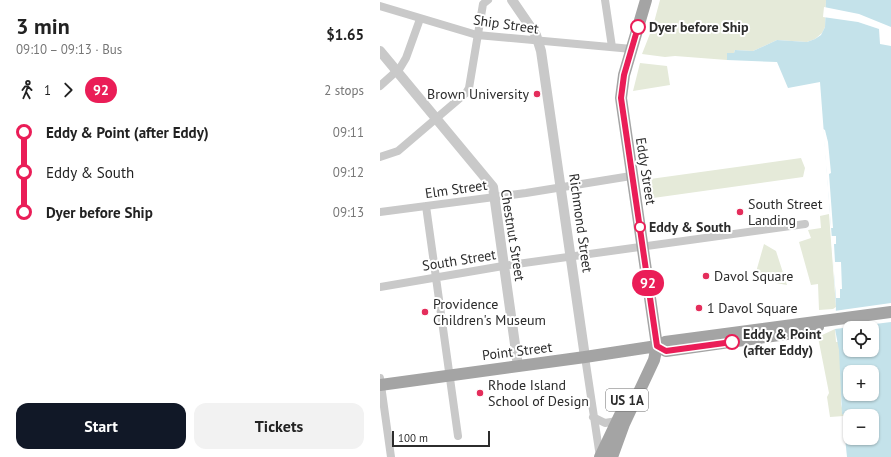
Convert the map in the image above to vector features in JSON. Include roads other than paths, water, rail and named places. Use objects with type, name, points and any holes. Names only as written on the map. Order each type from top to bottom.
[{"type":"main road","name":"Eddy Street","points":[[612,457],[624,424],[654,360],[657,346],[631,176],[621,98],[624,75],[646,0]]},
{"type":"main road","name":"Point Street","points":[[380,383],[518,366],[657,346],[666,351],[793,333],[813,329],[834,320],[891,312]]},
{"type":"main road","name":"US 1A","points":[[600,457],[647,358],[657,346]]},
{"type":"street","points":[[380,157],[398,151],[461,99],[469,88],[483,4],[488,0]]},
{"type":"street","name":"Richmond Street","points":[[512,0],[539,42],[562,186],[600,457]]},
{"type":"street","points":[[605,0],[612,47]]},
{"type":"street","name":"Ship Street","points":[[380,6],[420,19],[477,34],[539,42],[632,49]]},
{"type":"street","points":[[380,86],[397,72],[406,58],[420,19]]},
{"type":"street","name":"Chestnut Street","points":[[380,51],[493,187],[518,366]]},
{"type":"street","name":"Elm Street","points":[[380,212],[631,176]]},
{"type":"street","points":[[426,206],[458,436]]},
{"type":"street","name":"South Street","points":[[380,287],[504,266],[805,224]]},
{"type":"street","points":[[380,383],[391,457]]},
{"type":"street","points":[[594,417],[605,423],[617,421]]},
{"type":"water","points":[[826,0],[891,0],[891,457],[847,457],[846,445],[879,445],[879,409],[843,409],[842,414],[839,350],[835,329],[836,307],[833,253],[820,82],[788,88],[777,62],[727,60],[727,53],[734,53],[735,50],[753,51],[777,40],[807,42],[821,35],[825,27]]},
{"type":"place","name":"Dyer before Ship","points":[[638,27]]},
{"type":"place","name":"Brown University","points":[[537,94]]},
{"type":"place","name":"South Street Landing","points":[[740,212]]},
{"type":"place","name":"Eddy & South","points":[[640,227]]},
{"type":"place","name":"Davol Square","points":[[706,276]]},
{"type":"place","name":"1 Davol Square","points":[[699,308]]},
{"type":"place","name":"Providence Children's Museum","points":[[425,312]]},
{"type":"place","name":"Eddy & Point (after Eddy)","points":[[732,342]]},
{"type":"place","name":"Rhode Island School of Design","points":[[480,393]]}]
